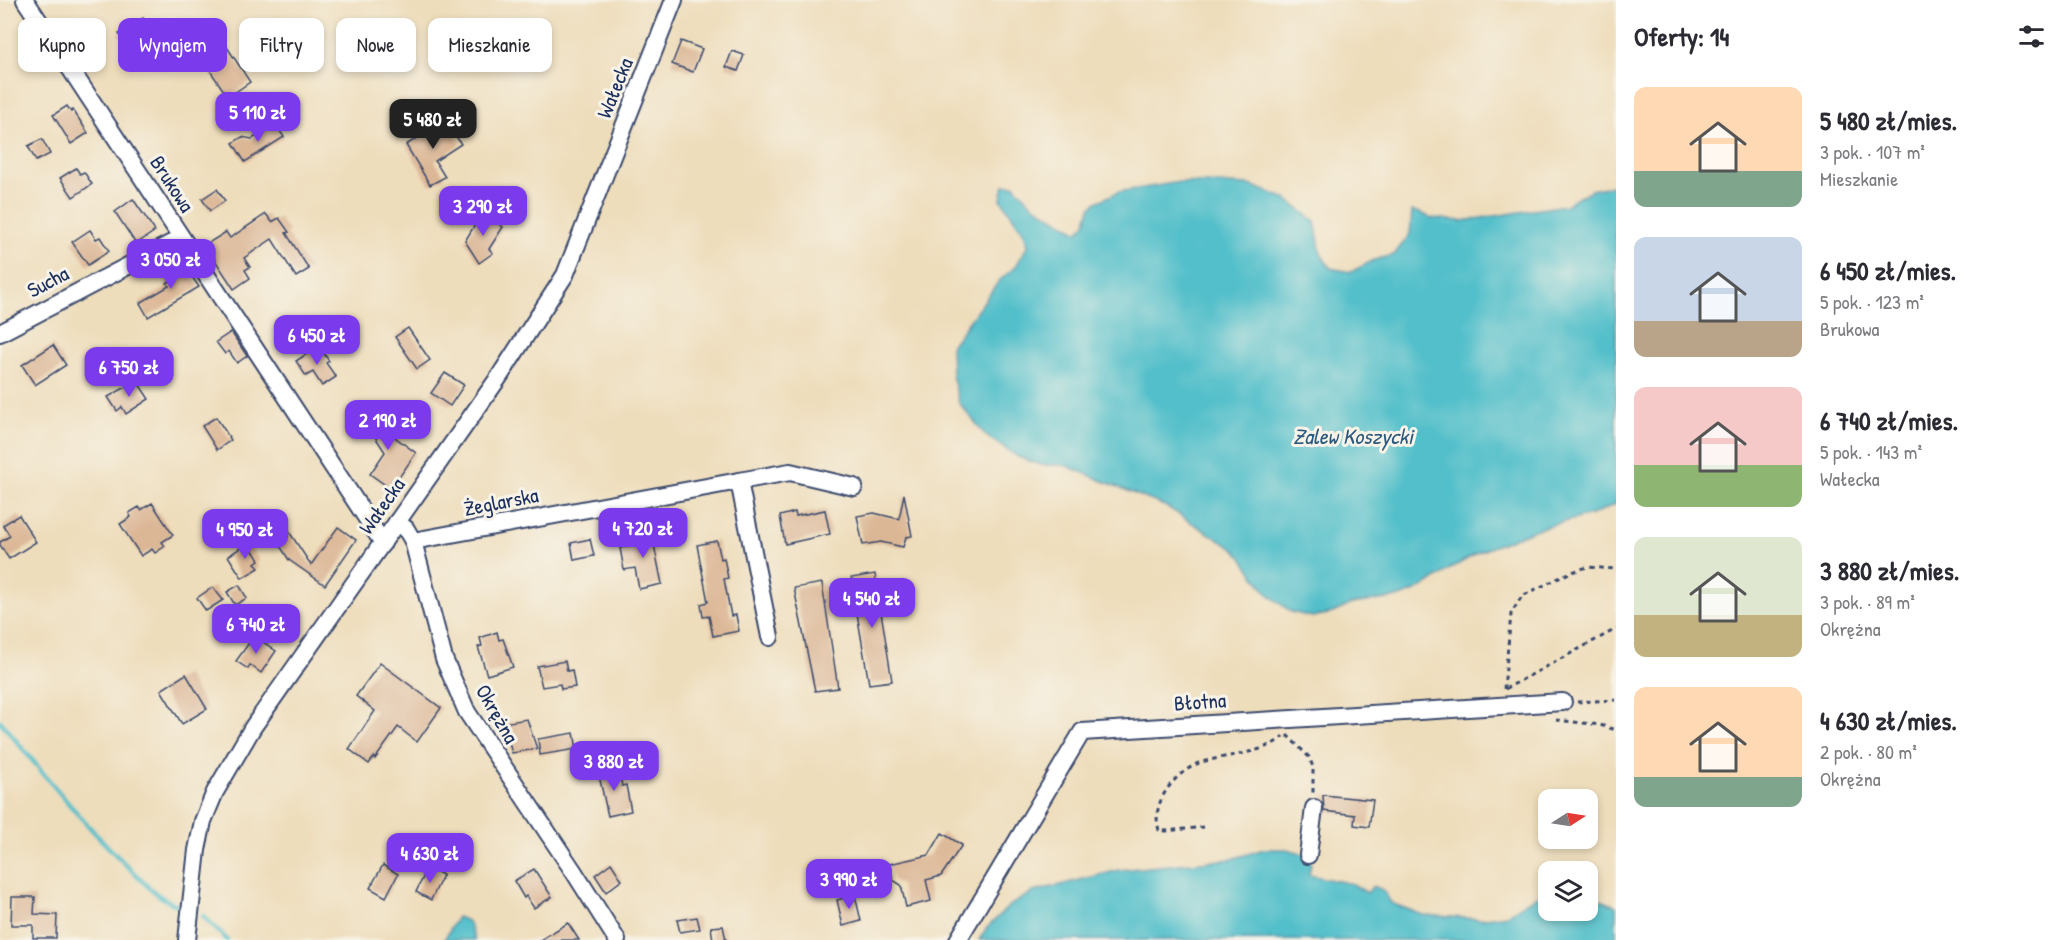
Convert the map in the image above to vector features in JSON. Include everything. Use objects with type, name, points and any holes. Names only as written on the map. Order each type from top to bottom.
[{"type":"street","name":"Brukowa","points":[[25,0],[383,543]]},
{"type":"street","name":"Wałecka","points":[[187,940],[196,850],[203,821],[215,792],[253,727],[499,378],[565,275],[674,0]]},
{"type":"street","name":"Sucha","points":[[0,333],[181,238]]},
{"type":"street","name":"Żeglarska","points":[[413,541],[790,472],[854,486]]},
{"type":"street","points":[[739,481],[770,637]]},
{"type":"street","name":"Okrężna","points":[[397,522],[406,529],[413,541],[444,659],[467,712],[617,940]]},
{"type":"street","name":"Błotna","points":[[958,940],[1082,732],[1563,702]]},
{"type":"street","points":[[1308,855],[1314,808]]},
{"type":"path","points":[[1616,569],[1587,567],[1569,573],[1522,596],[1511,614],[1504,689],[1616,629]]},
{"type":"path","points":[[1563,702],[1616,700]]},
{"type":"path","points":[[1204,827],[1160,830],[1158,816],[1164,793],[1177,777],[1191,766],[1260,748],[1280,740],[1284,731],[1309,757],[1313,766],[1314,808]]},
{"type":"water","name":"Zalew Koszycki","points":[[1180,182],[1250,185],[1284,198],[1315,221],[1321,254],[1330,268],[1351,272],[1374,260],[1394,255],[1410,234],[1412,211],[1431,218],[1462,221],[1566,205],[1591,190],[1616,185],[1616,504],[1594,514],[1537,529],[1479,552],[1424,587],[1401,597],[1352,604],[1333,613],[1312,617],[1291,612],[1267,593],[1237,551],[1167,507],[1064,465],[1041,465],[1018,457],[986,436],[959,403],[952,375],[951,346],[999,281],[1016,266],[1028,245],[1024,233],[1001,199],[1004,185],[1014,185],[1034,206],[1078,232],[1086,222],[1090,208],[1097,202],[1118,192]]},
{"type":"water","points":[[1264,849],[1287,849],[1312,856],[1309,875],[1353,884],[1367,893],[1373,886],[1383,890],[1391,903],[1423,915],[1479,919],[1507,915],[1538,896],[1538,921],[1598,921],[1598,899],[1616,906],[1616,940],[979,940],[986,929],[1009,906],[1033,892],[1119,870],[1232,859]]},
{"type":"water","points":[[457,917],[468,921],[475,940],[444,940]]},
{"type":"building","points":[[681,41],[702,49],[693,72],[672,64]]},
{"type":"building","points":[[227,47],[239,65],[239,72],[243,72],[250,82],[228,97],[211,72],[227,72]]},
{"type":"building","points":[[732,51],[744,55],[738,71],[726,67]]},
{"type":"building","points":[[67,106],[71,112],[73,110],[88,133],[71,144],[53,115]]},
{"type":"building","points":[[446,120],[461,144],[435,161],[445,177],[430,185],[406,145]]},
{"type":"building","points":[[276,125],[284,137],[245,162],[233,143],[242,137],[252,139]]},
{"type":"building","points":[[42,139],[50,154],[36,161],[28,146]]},
{"type":"building","points":[[76,168],[80,174],[84,172],[92,184],[73,197],[60,178]]},
{"type":"building","points":[[217,189],[225,201],[210,211],[202,199]]},
{"type":"building","points":[[133,199],[155,231],[136,244],[115,212]]},
{"type":"building","points":[[482,213],[503,227],[489,249],[493,253],[479,263],[465,241]]},
{"type":"building","points":[[266,214],[272,222],[279,218],[309,269],[296,277],[272,239],[244,258],[250,267],[245,270],[250,278],[234,289],[205,245],[226,232],[230,238]]},
{"type":"building","points":[[90,230],[96,239],[100,237],[109,251],[88,265],[72,242]]},
{"type":"building","points":[[182,262],[199,287],[148,317],[140,303],[169,286],[167,283],[172,280],[167,272]]},
{"type":"building","points":[[408,328],[430,360],[417,369],[395,337]]},
{"type":"building","points":[[231,332],[247,356],[237,363],[229,351],[225,354],[216,342]]},
{"type":"building","points":[[53,345],[66,365],[35,385],[22,365]]},
{"type":"building","points":[[319,346],[329,361],[326,363],[336,377],[322,386],[313,372],[306,376],[296,361]]},
{"type":"building","points":[[445,373],[464,385],[450,406],[431,393]]},
{"type":"building","points":[[137,381],[149,399],[126,414],[122,407],[117,411],[108,397]]},
{"type":"building","points":[[376,409],[396,438],[416,453],[391,489],[370,474],[385,452],[363,418]]},
{"type":"building","points":[[216,417],[231,440],[217,450],[202,426]]},
{"type":"building","points":[[904,494],[912,536],[906,537],[903,547],[881,542],[863,545],[857,516],[874,513],[899,519]]},
{"type":"building","points":[[152,503],[173,535],[162,542],[165,546],[155,553],[152,549],[141,556],[120,524],[131,517],[129,513],[139,507],[141,510]]},
{"type":"building","points":[[825,510],[830,534],[785,544],[780,516],[795,512],[796,516]]},
{"type":"building","points":[[19,515],[36,542],[9,559],[0,545],[0,542],[10,536],[3,525]]},
{"type":"building","points":[[286,527],[311,565],[338,527],[356,540],[325,585],[289,560],[273,535]]},
{"type":"building","points":[[656,528],[660,544],[654,545],[662,584],[639,589],[635,568],[624,570],[620,548],[637,544],[635,532]]},
{"type":"building","points":[[590,539],[594,556],[574,560],[571,543]]},
{"type":"building","points":[[717,541],[721,559],[724,558],[728,578],[724,579],[731,616],[736,615],[739,631],[713,636],[709,616],[703,617],[701,604],[708,602],[697,545]]},
{"type":"building","points":[[248,543],[259,560],[255,563],[259,568],[242,578],[228,556]]},
{"type":"building","points":[[875,574],[892,681],[869,684],[851,578]]},
{"type":"building","points":[[822,583],[838,688],[815,691],[794,588]]},
{"type":"building","points":[[239,585],[247,598],[235,605],[227,592]]},
{"type":"building","points":[[213,587],[223,600],[206,611],[197,598]]},
{"type":"building","points":[[497,632],[499,640],[503,639],[513,667],[487,675],[478,647],[482,646],[480,638]]},
{"type":"building","points":[[254,636],[276,651],[261,673],[250,665],[248,669],[236,661]]},
{"type":"building","points":[[565,661],[567,671],[572,670],[575,687],[561,689],[560,684],[542,687],[537,666]]},
{"type":"building","points":[[380,663],[441,708],[417,742],[398,727],[369,764],[349,749],[375,711],[356,696]]},
{"type":"building","points":[[186,674],[207,709],[182,724],[161,690]]},
{"type":"building","points":[[527,719],[537,749],[512,753],[503,723]]},
{"type":"building","points":[[574,733],[577,749],[540,755],[538,739]]},
{"type":"building","points":[[618,766],[622,786],[626,785],[631,811],[608,816],[598,771]]},
{"type":"building","points":[[1323,795],[1373,800],[1369,827],[1354,825],[1355,815],[1324,811]]},
{"type":"building","points":[[942,833],[962,845],[941,876],[926,880],[931,901],[906,907],[901,885],[893,880],[889,864],[929,855]]},
{"type":"building","points":[[611,863],[622,880],[606,892],[595,875]]},
{"type":"building","points":[[383,865],[398,874],[386,897],[370,888]]},
{"type":"building","points":[[428,867],[443,875],[431,900],[416,892]]},
{"type":"building","points":[[534,869],[552,897],[534,908],[526,896],[524,898],[514,881]]},
{"type":"building","points":[[855,895],[861,921],[843,926],[837,900]]},
{"type":"building","points":[[12,897],[35,897],[34,914],[57,915],[56,938],[33,938],[33,925],[11,925]]},
{"type":"building","points":[[697,917],[700,929],[680,932],[677,920]]},
{"type":"building","points":[[568,923],[579,940],[540,940]]},
{"type":"building","points":[[723,926],[726,940],[713,940],[711,927]]},
{"type":"waterway","points":[[0,721],[110,849],[150,888],[162,898],[177,905]]},
{"type":"waterway","points":[[203,916],[227,940]]}]
